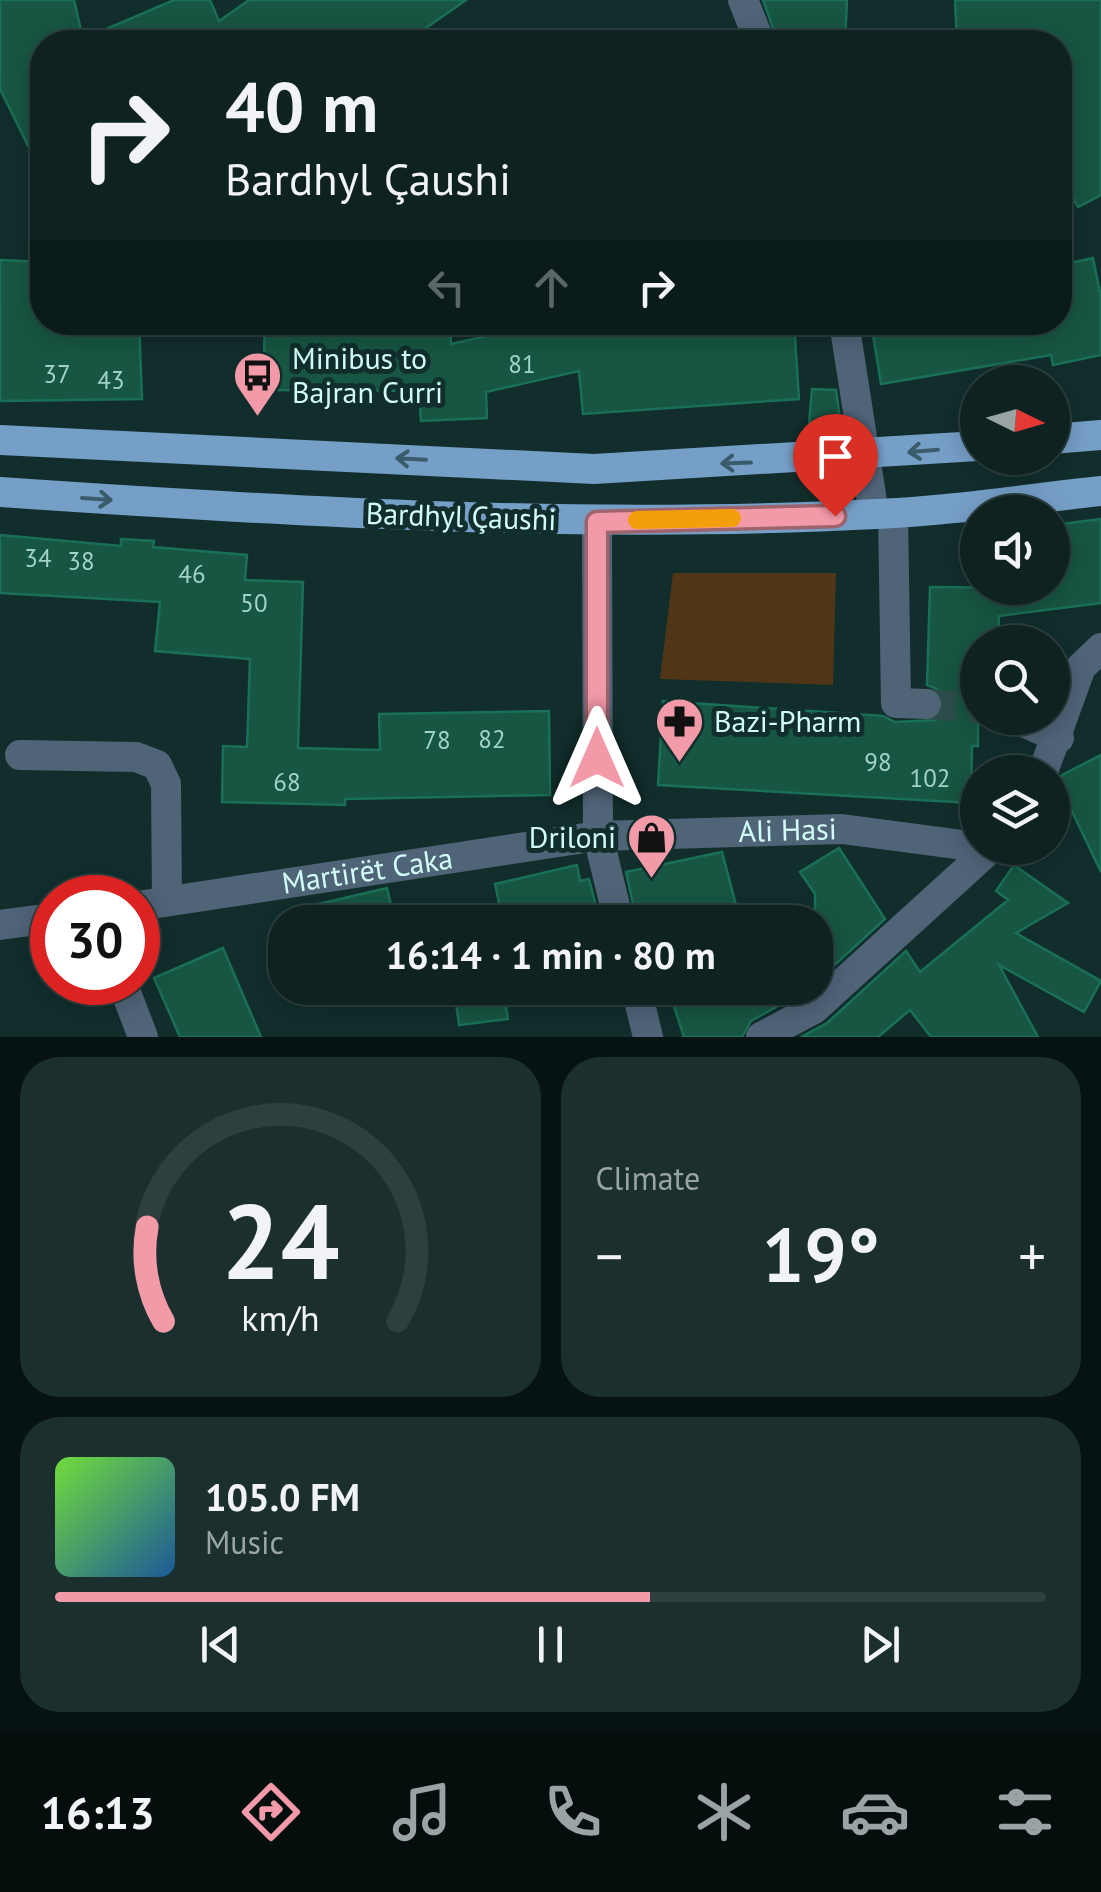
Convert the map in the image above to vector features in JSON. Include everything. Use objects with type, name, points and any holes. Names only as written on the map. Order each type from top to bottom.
[{"type":"main road","points":[[1070,438],[1101,435]]},
{"type":"main road","name":"Bardhyl Çaushi","points":[[0,440],[594,469],[960,448]]},
{"type":"main road","name":"Bardhyl Çaushi","points":[[0,492],[279,511],[597,522],[884,514],[1101,491]]},
{"type":"street","points":[[743,0],[755,30]]},
{"type":"street","points":[[846,335],[868,456],[884,514],[896,703],[926,704]]},
{"type":"street","points":[[597,522],[598,836],[615,905]]},
{"type":"street","points":[[1050,755],[1081,667],[1101,648]]},
{"type":"street","points":[[1052,735],[1059,738]]},
{"type":"street","points":[[20,755],[136,757],[157,765],[166,784],[155,875]]},
{"type":"street","name":"Ali Hasi","points":[[598,836],[842,828],[960,845]]},
{"type":"street","name":"Martirët Caka","points":[[160,902],[598,836]]},
{"type":"street","name":"Ali Hasi","points":[[761,1037],[814,1010],[966,865]]},
{"type":"street","points":[[0,925],[30,921]]},
{"type":"street","points":[[130,1005],[142,1037]]},
{"type":"street","points":[[640,1005],[648,1037]]},
{"type":"shaded area","points":[[673,573],[836,573],[833,685],[660,679]]},
{"type":"building","points":[[0,0],[74,0],[81,30],[30,30],[30,150],[0,89]]},
{"type":"building","points":[[174,0],[210,0],[219,21],[249,0],[466,0],[423,30],[104,30]]},
{"type":"building","points":[[763,0],[847,0],[846,30],[774,30]]},
{"type":"building","points":[[955,0],[1101,0],[1101,195],[1078,207],[1072,196],[1072,30],[956,30]]},
{"type":"building","points":[[1093,258],[1101,297],[1101,355],[1053,365],[1051,355],[992,365],[960,365],[960,371],[881,384],[873,335],[1072,335],[1072,262]]},
{"type":"building","points":[[0,260],[30,261],[30,335],[140,335],[142,399],[0,401]]},
{"type":"building","points":[[265,335],[451,335],[451,344],[492,335],[795,335],[799,399],[583,414],[579,371],[486,392],[487,418],[421,421],[419,391],[263,390]]},
{"type":"building","points":[[812,389],[836,390],[841,427],[809,425]]},
{"type":"building","points":[[1101,519],[1101,603],[999,616],[999,625],[960,625],[960,735],[978,735],[978,746],[972,746],[972,755],[960,755],[960,802],[658,785],[663,701],[883,716],[895,722],[936,720],[945,704],[937,689],[927,685],[930,587],[960,587],[960,605],[1070,605],[1070,523]]},
{"type":"building","points":[[0,535],[121,546],[121,539],[154,541],[153,547],[247,555],[245,580],[303,582],[298,748],[380,750],[379,714],[549,711],[550,795],[345,799],[345,805],[222,802],[223,746],[247,747],[250,659],[155,651],[160,602],[0,593]]},
{"type":"building","points":[[1101,755],[1101,872],[1070,807],[1070,771]]},
{"type":"building","points":[[839,848],[885,919],[833,967],[833,905],[815,905],[815,894],[800,872]]},
{"type":"building","points":[[722,852],[736,905],[633,905],[626,872]]},
{"type":"building","points":[[577,865],[580,881],[589,879],[596,905],[499,905],[495,884]]},
{"type":"building","points":[[1014,865],[1068,903],[1016,933],[1101,981],[1084,1012],[999,965],[1038,1037],[931,1037],[910,1010],[878,1037],[801,1037],[827,1023],[906,951],[920,972],[1008,900],[996,891]]},
{"type":"building","points":[[387,888],[391,905],[314,905]]},
{"type":"building","points":[[223,948],[261,1037],[180,1037],[160,992],[160,975]]},
{"type":"building","points":[[456,1005],[506,1005],[508,1019],[459,1025]]},
{"type":"building","points":[[674,1005],[780,1005],[751,1021],[742,1037],[684,1037]]},
{"type":"tunnel","points":[[926,704],[960,707]]},
{"type":"slow traffic","points":[[637,520],[732,518]]},
{"type":"place","name":"Minibus to Bajran Curri","points":[[257,418]]},
{"type":"place","name":"Bazi-Pharm","points":[[679,764]]},
{"type":"place","name":"Driloni","points":[[651,880]]},
{"type":"route","points":[[597,758],[597,522],[835,516]]}]
